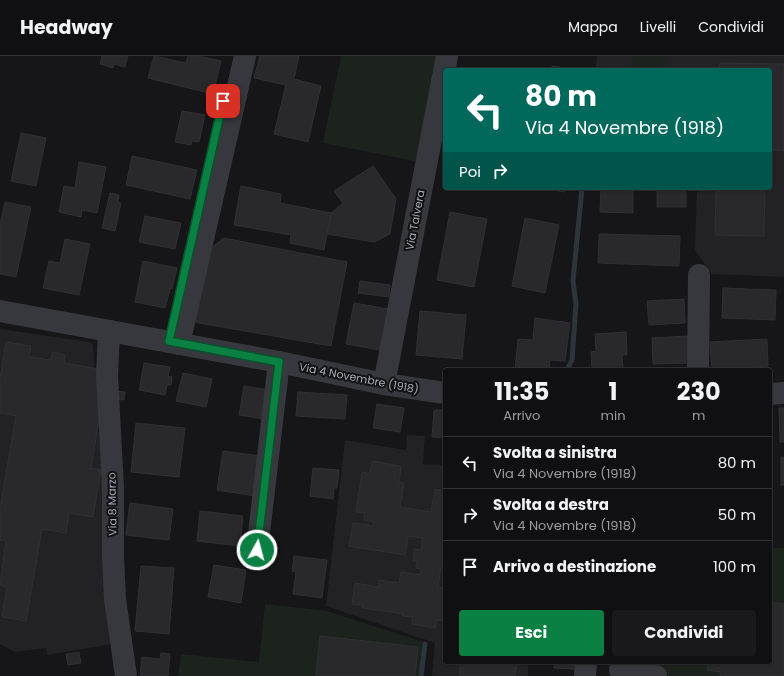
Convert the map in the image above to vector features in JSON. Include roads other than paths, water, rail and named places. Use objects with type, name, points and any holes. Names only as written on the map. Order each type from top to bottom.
[{"type":"street","points":[[174,342],[234,56]]},
{"type":"street","points":[[174,342],[245,56]]},
{"type":"street","name":"Via Talvera","points":[[445,68],[447,56]]},
{"type":"street","name":"Via Talvera","points":[[384,384],[443,77]]},
{"type":"street","points":[[698,368],[699,275]]},
{"type":"street","name":"Via 4 Novembre (1918)","points":[[0,311],[174,342],[384,384],[443,393]]},
{"type":"street","name":"Via 8 Marzo","points":[[109,331],[107,376],[113,487],[113,557],[115,599],[126,676]]},
{"type":"street","points":[[257,550],[279,362]]},
{"type":"street","points":[[772,394],[784,393]]},
{"type":"street","points":[[585,676],[586,664]]},
{"type":"street","points":[[620,669],[656,676]]},
{"type":"waterway","points":[[568,368],[572,360],[576,304],[573,281],[582,190]]},
{"type":"waterway","points":[[421,676],[425,644]]}]
